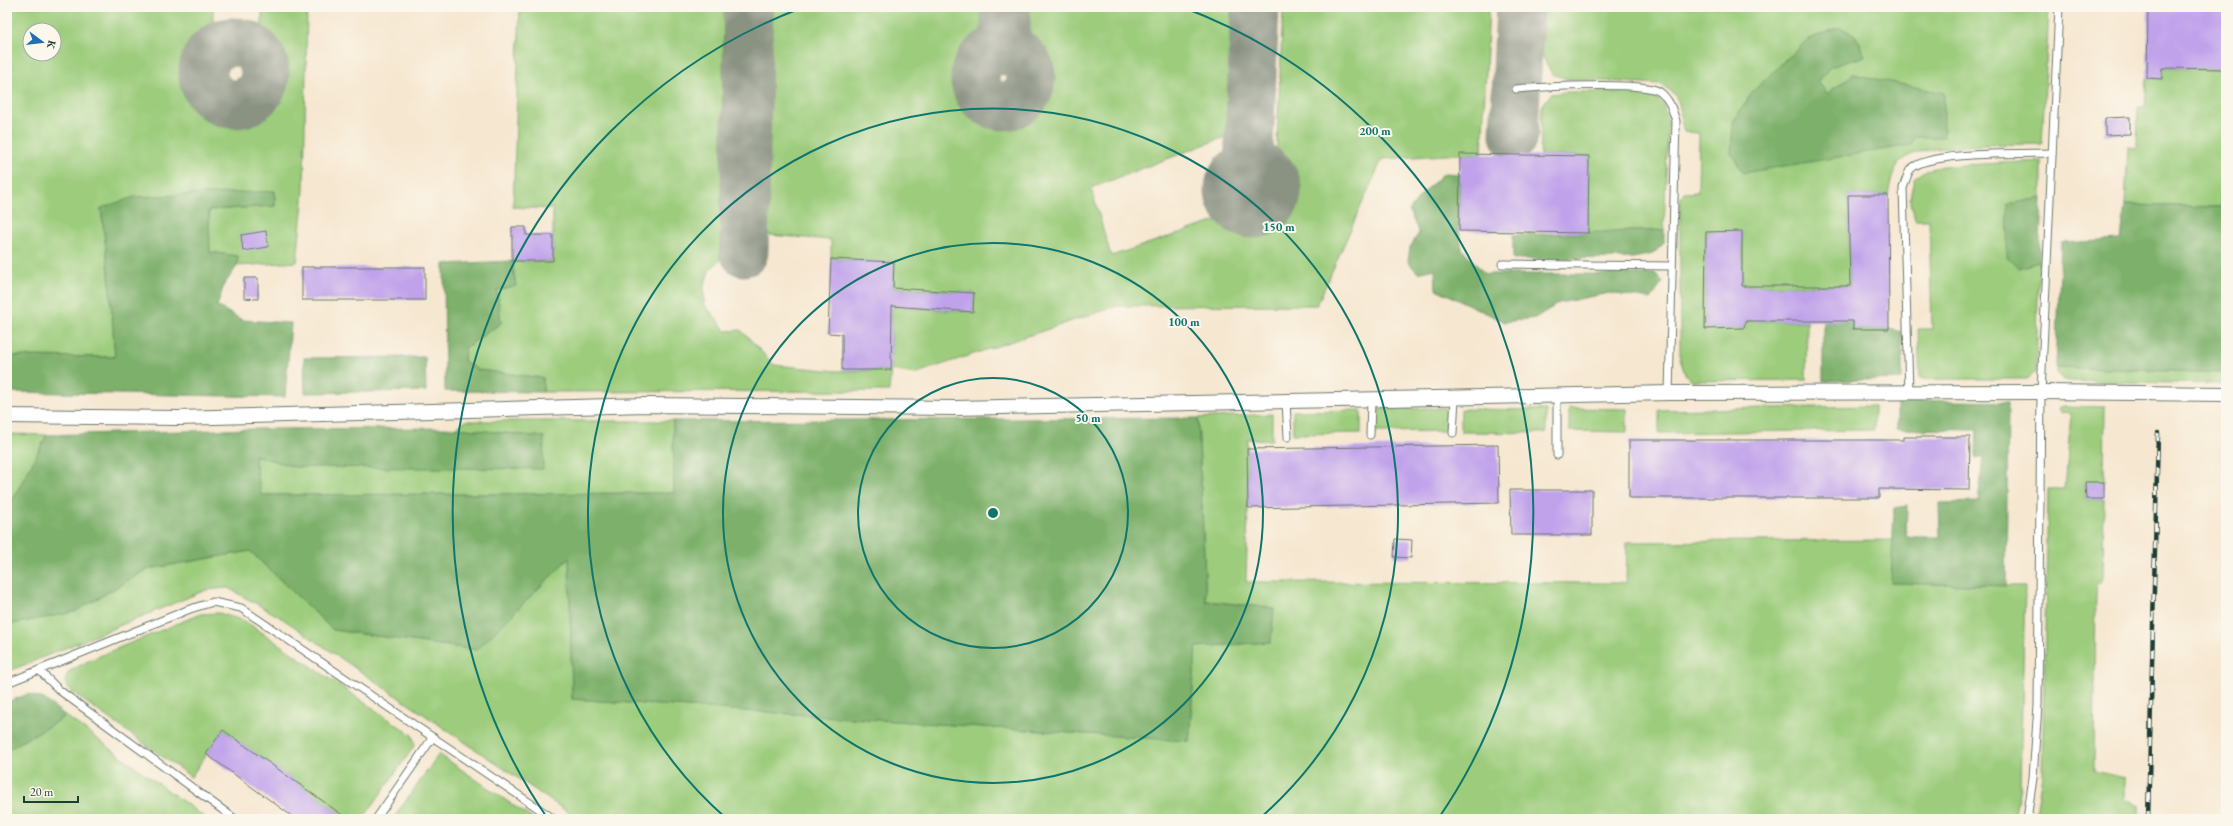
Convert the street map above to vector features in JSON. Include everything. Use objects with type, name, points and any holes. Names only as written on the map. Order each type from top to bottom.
[{"type":"street","points":[[7,416],[177,418],[646,405],[956,408],[1669,393],[2042,392],[2226,394]]},
{"type":"lane","points":[[2026,819],[2033,778],[2038,705],[2042,392],[2059,7]]},
{"type":"lane","points":[[1516,88],[1569,86],[1642,87],[1659,91],[1669,100],[1676,121],[1669,393]]},
{"type":"lane","points":[[1909,392],[1903,188],[1910,170],[1927,160],[1945,157],[2052,153]]},
{"type":"lane","points":[[1502,264],[1672,266]]},
{"type":"lane","points":[[1557,396],[1557,455]]},
{"type":"lane","points":[[1453,433],[1455,398]]},
{"type":"lane","points":[[1370,434],[1371,400]]},
{"type":"lane","points":[[1286,402],[1288,437]]},
{"type":"lane","points":[[7,683],[190,609],[213,602],[241,608],[264,622],[554,819]]},
{"type":"lane","points":[[39,670],[59,690],[235,819]]},
{"type":"lane","points":[[376,819],[433,737]]},
{"type":"green space","points":[[7,7],[213,7],[213,25],[194,49],[187,75],[192,94],[203,109],[221,119],[240,120],[254,117],[269,108],[282,80],[278,54],[262,33],[262,7],[307,7],[304,190],[297,262],[237,266],[237,256],[209,252],[209,210],[275,206],[275,191],[101,208],[109,274],[115,357],[7,356]]},
{"type":"green space","points":[[520,7],[724,7],[720,260],[709,271],[704,286],[704,304],[726,331],[741,330],[774,365],[837,371],[891,370],[889,391],[543,392],[543,378],[478,370],[464,361],[465,348],[501,323],[497,289],[516,286],[512,261],[553,261],[553,209],[513,207]]},
{"type":"green space","points":[[772,7],[981,7],[981,38],[966,54],[962,90],[973,104],[989,115],[988,122],[1010,123],[1011,117],[1024,114],[1035,102],[1042,83],[1043,65],[1034,50],[1038,39],[1028,34],[1029,7],[1239,7],[1235,133],[1091,188],[1111,256],[1228,217],[1247,228],[1262,228],[1276,219],[1287,205],[1291,189],[1289,181],[1276,163],[1283,7],[1489,7],[1482,154],[1382,159],[1317,305],[1117,306],[914,374],[891,370],[892,306],[973,312],[974,293],[893,288],[894,262],[831,259],[831,240],[768,235]]},
{"type":"green space","points":[[1540,7],[2049,7],[2042,144],[1968,146],[1927,150],[1911,155],[1901,161],[1894,173],[1888,195],[1848,195],[1850,286],[1742,286],[1742,232],[1706,232],[1705,328],[1744,328],[1746,321],[1807,321],[1806,380],[1693,381],[1685,374],[1680,359],[1680,205],[1681,196],[1684,193],[1698,192],[1699,133],[1684,132],[1677,99],[1674,94],[1660,84],[1567,79],[1552,74],[1542,55]],"holes":[[[1855,35],[1865,56],[1830,67],[1818,82],[1828,94],[1853,74],[1878,80],[1731,153]]]},
{"type":"green space","points":[[1840,27],[1855,35],[1865,56],[1830,67],[1818,82],[1828,94],[1853,74],[1944,93],[1944,137],[1914,137],[1911,145],[1743,173],[1731,153],[1733,122],[1753,91],[1808,39]]},
{"type":"green space","points":[[2162,68],[2226,69],[2226,207],[2125,205],[2128,147],[2137,148],[2138,107],[2145,107],[2147,78],[2162,79]]},
{"type":"green space","points":[[1567,92],[1650,92],[1663,104],[1668,122],[1664,230],[1588,233],[1589,156],[1540,155],[1542,106],[1551,94]]},
{"type":"green space","points":[[2042,161],[2042,198],[2008,204],[2019,268],[2039,262],[2036,372],[2027,379],[1920,379],[1918,329],[1932,329],[1929,220],[1915,220],[1910,198],[1914,179],[1926,170],[1943,166]]},
{"type":"green space","points":[[1444,173],[1460,174],[1459,231],[1462,249],[1485,274],[1656,274],[1663,282],[1651,299],[1609,293],[1559,303],[1535,318],[1505,322],[1436,289],[1435,269],[1418,273],[1408,262],[1410,247],[1419,233],[1409,211],[1421,195]]},
{"type":"green space","points":[[275,191],[275,206],[209,210],[210,252],[238,256],[237,266],[224,285],[217,306],[242,320],[291,323],[285,397],[7,392],[7,356],[115,357],[109,274],[101,208],[134,197]]},
{"type":"green space","points":[[2042,198],[2039,262],[2019,268],[2007,258],[2008,204]]},
{"type":"green space","points":[[2125,205],[2226,207],[2226,373],[2056,367],[2061,243],[2121,240]]},
{"type":"green space","points":[[1664,230],[1664,243],[1653,254],[1633,258],[1513,259],[1513,235]]},
{"type":"green space","points":[[512,261],[516,286],[497,290],[501,323],[465,348],[464,361],[478,370],[543,378],[543,392],[445,391],[444,264]]},
{"type":"green space","points":[[1823,321],[1853,321],[1853,329],[1889,329],[1902,332],[1902,379],[1823,381]]},
{"type":"green space","points":[[425,357],[426,391],[305,393],[304,358]]},
{"type":"green space","points":[[2056,367],[2226,373],[2226,384],[2069,381],[2062,379],[2056,373]]},
{"type":"green space","points":[[1897,400],[2008,402],[2006,586],[1891,583],[1894,508],[1907,506],[1906,537],[1940,537],[1939,503],[1978,502],[1983,458],[1976,458],[1977,430],[1897,429]]},
{"type":"green space","points":[[1874,406],[1874,430],[1659,433],[1659,410]]},
{"type":"green space","points":[[2062,406],[2105,407],[2104,482],[2085,483],[2086,499],[2104,499],[2103,578],[2096,586],[2094,771],[2125,778],[2125,798],[2139,806],[2139,819],[2035,819],[2042,775],[2048,489],[2065,489],[2071,413],[2060,412],[2058,408]]},
{"type":"green space","points":[[1446,408],[1446,431],[1377,432],[1377,409]]},
{"type":"green space","points":[[1569,408],[1627,409],[1627,432],[1569,431]]},
{"type":"green space","points":[[1461,409],[1546,410],[1546,433],[1461,432]]},
{"type":"green space","points":[[1361,410],[1361,433],[1293,434],[1293,411]]},
{"type":"green space","points":[[1272,414],[1272,440],[1247,439],[1248,508],[1246,582],[1626,583],[1627,542],[1893,540],[1892,583],[2025,586],[2020,786],[2014,819],[578,819],[280,617],[228,588],[206,590],[7,672],[7,625],[74,612],[148,569],[250,551],[333,630],[477,650],[569,557],[572,699],[1189,741],[1196,647],[1270,642],[1274,608],[1206,601],[1198,418]]},
{"type":"green space","points":[[1198,418],[1206,601],[1274,608],[1271,642],[1196,647],[1189,741],[572,699],[569,558],[477,650],[333,630],[250,551],[148,569],[74,612],[7,625],[7,505],[10,505],[47,435],[253,429],[456,428],[544,437],[543,469],[295,467],[254,455],[261,495],[674,493],[673,421]]},
{"type":"green space","points":[[465,421],[673,421],[674,493],[261,495],[254,455],[295,467],[544,437],[456,428]]},
{"type":"green space","points":[[7,434],[47,435],[10,505],[7,505]]},
{"type":"green space","points":[[219,613],[245,621],[412,735],[415,745],[363,819],[336,819],[339,813],[223,730],[191,777],[69,690],[65,682],[68,672],[90,660],[200,614]]},
{"type":"green space","points":[[28,694],[44,699],[66,716],[7,750],[7,702]]},
{"type":"green space","points":[[66,716],[207,819],[7,819],[7,750]]},
{"type":"green space","points":[[439,754],[533,819],[393,819]]},
{"type":"building","points":[[2148,7],[2226,7],[2226,69],[2162,68],[2162,79],[2147,78]]},
{"type":"building","points":[[2130,117],[2130,134],[2105,135],[2105,118]]},
{"type":"building","points":[[1460,154],[1589,156],[1588,233],[1459,231]]},
{"type":"building","points":[[1848,195],[1888,195],[1889,329],[1853,329],[1853,321],[1746,321],[1744,328],[1705,329],[1706,232],[1742,231],[1742,286],[1850,286]]},
{"type":"building","points":[[512,227],[526,227],[526,235],[553,235],[553,261],[512,261]]},
{"type":"building","points":[[266,231],[268,247],[243,251],[241,235]]},
{"type":"building","points":[[831,259],[894,262],[893,288],[974,293],[973,312],[892,306],[891,370],[842,370],[842,334],[828,333]]},
{"type":"building","points":[[302,267],[425,267],[425,300],[302,300]]},
{"type":"building","points":[[244,278],[258,278],[258,299],[244,298]]},
{"type":"building","points":[[1903,437],[1970,437],[1969,490],[1879,489],[1879,498],[1629,498],[1629,440],[1903,440]]},
{"type":"building","points":[[1498,445],[1499,503],[1248,508],[1247,449]]},
{"type":"building","points":[[2085,482],[2104,482],[2104,499],[2086,499]]},
{"type":"building","points":[[1510,490],[1592,490],[1592,535],[1511,535]]},
{"type":"building","points":[[1395,539],[1412,540],[1411,558],[1394,557]]},
{"type":"building","points":[[223,730],[348,819],[296,819],[206,754]]},
{"type":"taxiway","points":[[744,252],[749,7]]},
{"type":"taxiway","points":[[1006,7],[1006,51]]},
{"type":"taxiway","points":[[1248,167],[1255,7]]},
{"type":"taxiway","points":[[1514,135],[1520,7]]},
{"type":"taxiway","points":[[234,42],[251,47],[256,51],[260,56],[265,73],[260,90],[256,95],[251,99],[234,104],[217,99],[212,95],[208,90],[203,73],[208,56],[212,51],[217,47],[234,42]]},
{"type":"taxiway","points":[[1003,50],[1014,53],[1023,58],[1028,67],[1031,78],[1028,89],[1023,98],[1014,103],[1003,106],[992,103],[983,98],[978,89],[975,78],[978,67],[983,58],[992,53],[1003,50]]},
{"type":"taxiway","points":[[1253,166],[1262,168],[1270,173],[1275,181],[1277,190],[1275,199],[1270,207],[1262,212],[1253,214],[1244,212],[1236,207],[1231,199],[1229,190],[1231,181],[1236,173],[1244,168],[1253,166]]},
{"type":"railway","points":[[2148,819],[2158,433]]}]
